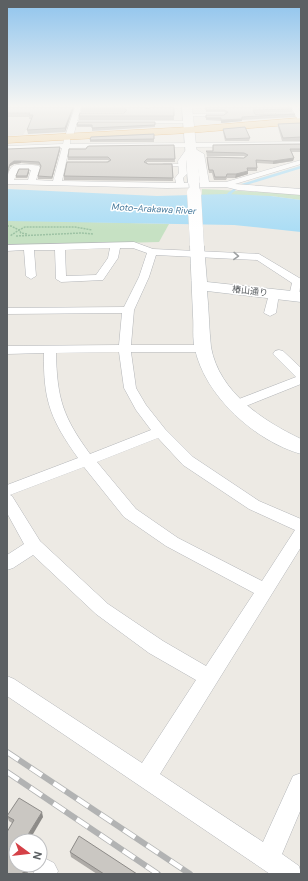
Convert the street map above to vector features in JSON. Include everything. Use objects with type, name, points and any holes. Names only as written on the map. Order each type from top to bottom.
[{"type":"street","points":[[57,183],[66,163],[67,148]]},
{"type":"street","points":[[180,185],[179,178],[183,174],[182,161],[190,148]]},
{"type":"street","points":[[191,148],[199,184]]},
{"type":"street","points":[[192,148],[204,158],[199,184],[197,250],[203,348],[206,362],[220,388],[236,405],[268,429],[301,447]]},
{"type":"street","points":[[32,182],[36,168],[15,168],[8,182],[180,185],[227,184],[301,162]]},
{"type":"street","points":[[227,184],[238,188],[301,192]]},
{"type":"street","points":[[60,247],[61,280],[99,278],[113,258],[116,245]]},
{"type":"street","points":[[7,248],[134,245],[152,252],[197,250],[259,257],[298,282],[298,296]]},
{"type":"street","points":[[29,248],[30,276]]},
{"type":"street","points":[[152,252],[144,277],[128,310],[125,349],[130,388],[141,407],[160,432],[188,461],[254,505],[301,526]]},
{"type":"street","name":"椿山通り","points":[[199,286],[298,296]]},
{"type":"street","points":[[270,313],[274,294]]},
{"type":"street","points":[[7,311],[128,310]]},
{"type":"street","points":[[7,350],[203,348]]},
{"type":"street","points":[[50,350],[50,377],[54,402],[66,431],[87,460],[130,513],[172,542],[265,591]]},
{"type":"street","points":[[279,354],[301,375]]},
{"type":"street","points":[[236,405],[301,380]]},
{"type":"street","points":[[7,491],[160,432]]},
{"type":"street","points":[[7,500],[34,546],[102,609],[156,647],[210,678]]},
{"type":"street","points":[[146,776],[210,678],[301,533]]},
{"type":"street","points":[[7,563],[34,546]]},
{"type":"street","points":[[7,685],[146,776],[291,874]]},
{"type":"street","points":[[268,858],[301,784]]},
{"type":"lane","points":[[162,165],[182,165]]},
{"type":"path","points":[[7,226],[11,226],[19,230],[21,233],[32,235]]},
{"type":"path","points":[[10,236],[25,227],[75,227],[92,230]]},
{"type":"green space","points":[[202,189],[301,194],[301,200],[271,196],[202,195]]},
{"type":"green space","points":[[7,220],[169,224],[159,242],[7,246]]},
{"type":"water","name":"Moto-Arakawa River","points":[[7,189],[157,196],[226,194],[271,196],[301,200],[301,232],[234,225],[7,221]]},
{"type":"building","points":[[60,148],[52,177],[38,176],[41,166],[39,162],[14,161],[10,164],[7,172],[7,149]]},
{"type":"building","points":[[174,148],[175,159],[147,159],[144,162],[148,164],[172,164],[173,178],[64,176],[67,162],[108,162],[111,160],[108,157],[68,157],[69,149]]},
{"type":"building","points":[[213,148],[301,148],[290,149],[294,158],[273,161],[256,160],[257,168],[247,168],[248,171],[236,174],[227,174],[226,177],[215,177],[213,170],[209,170],[207,157],[244,158],[248,155],[244,153],[206,151],[213,151]]},
{"type":"building","points":[[19,169],[29,169],[27,176],[16,176]]},
{"type":"building","points":[[19,798],[42,812],[29,833],[8,833],[8,873],[23,873],[22,874],[7,874],[7,832],[14,820],[7,816]]},
{"type":"building","points":[[79,836],[137,874],[104,874],[70,852]]},
{"type":"waterway","points":[[229,194],[239,186],[301,167]]},
{"type":"waterway","points":[[226,200],[229,194]]},
{"type":"railway","points":[[7,752],[190,874]]},
{"type":"railway","points":[[7,772],[158,874]]}]
